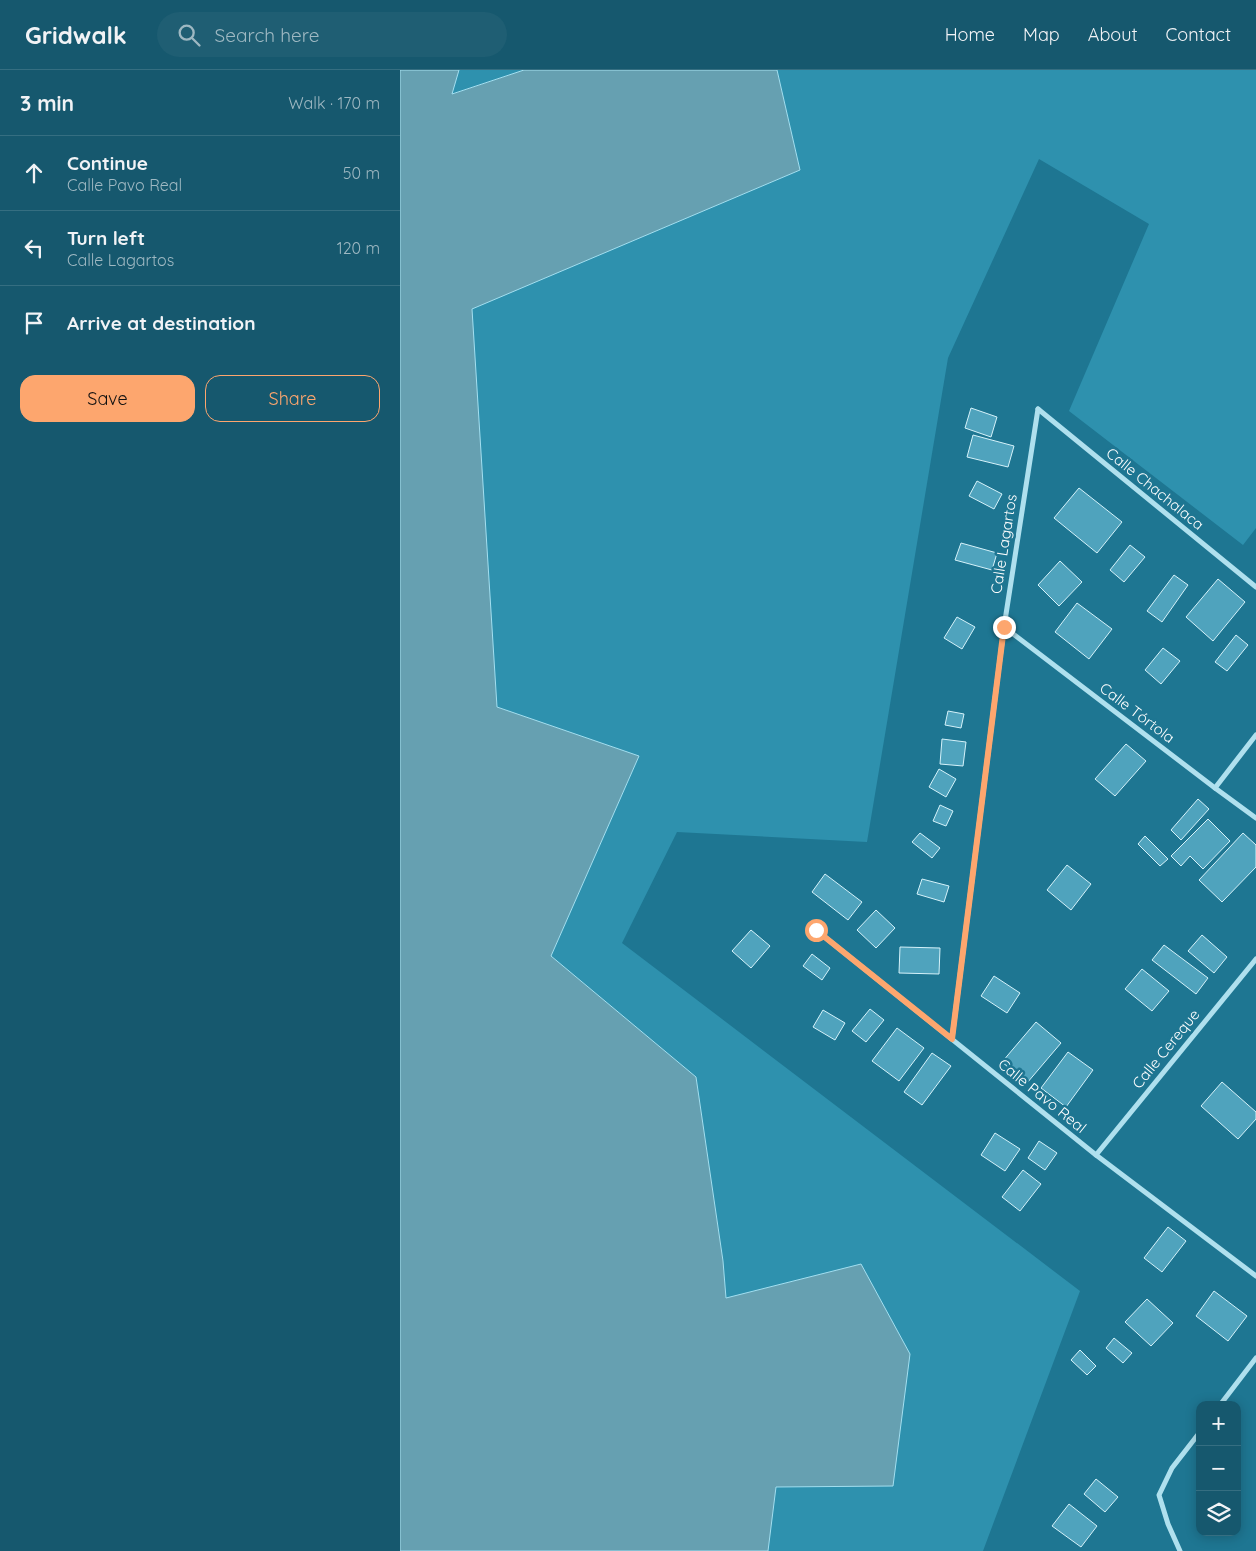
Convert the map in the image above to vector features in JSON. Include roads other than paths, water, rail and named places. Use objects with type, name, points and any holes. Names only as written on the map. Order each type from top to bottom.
[{"type":"street","name":"Calle Chachalaca","points":[[1038,409],[1256,587]]},
{"type":"street","name":"Calle Lagartos","points":[[952,1039],[1004,627],[1038,409]]},
{"type":"street","name":"Calle Tórtola","points":[[1004,627],[1256,818]]},
{"type":"street","points":[[1214,788],[1256,735]]},
{"type":"street","name":"Calle Pavo Real","points":[[816,930],[1096,1155],[1256,1276]]},
{"type":"street","name":"Calle Cereque","points":[[1096,1155],[1256,959]]},
{"type":"street","points":[[1223,1401],[1256,1358]]},
{"type":"street","points":[[1180,1551],[1168,1524],[1159,1495],[1172,1468],[1196,1437]]}]
